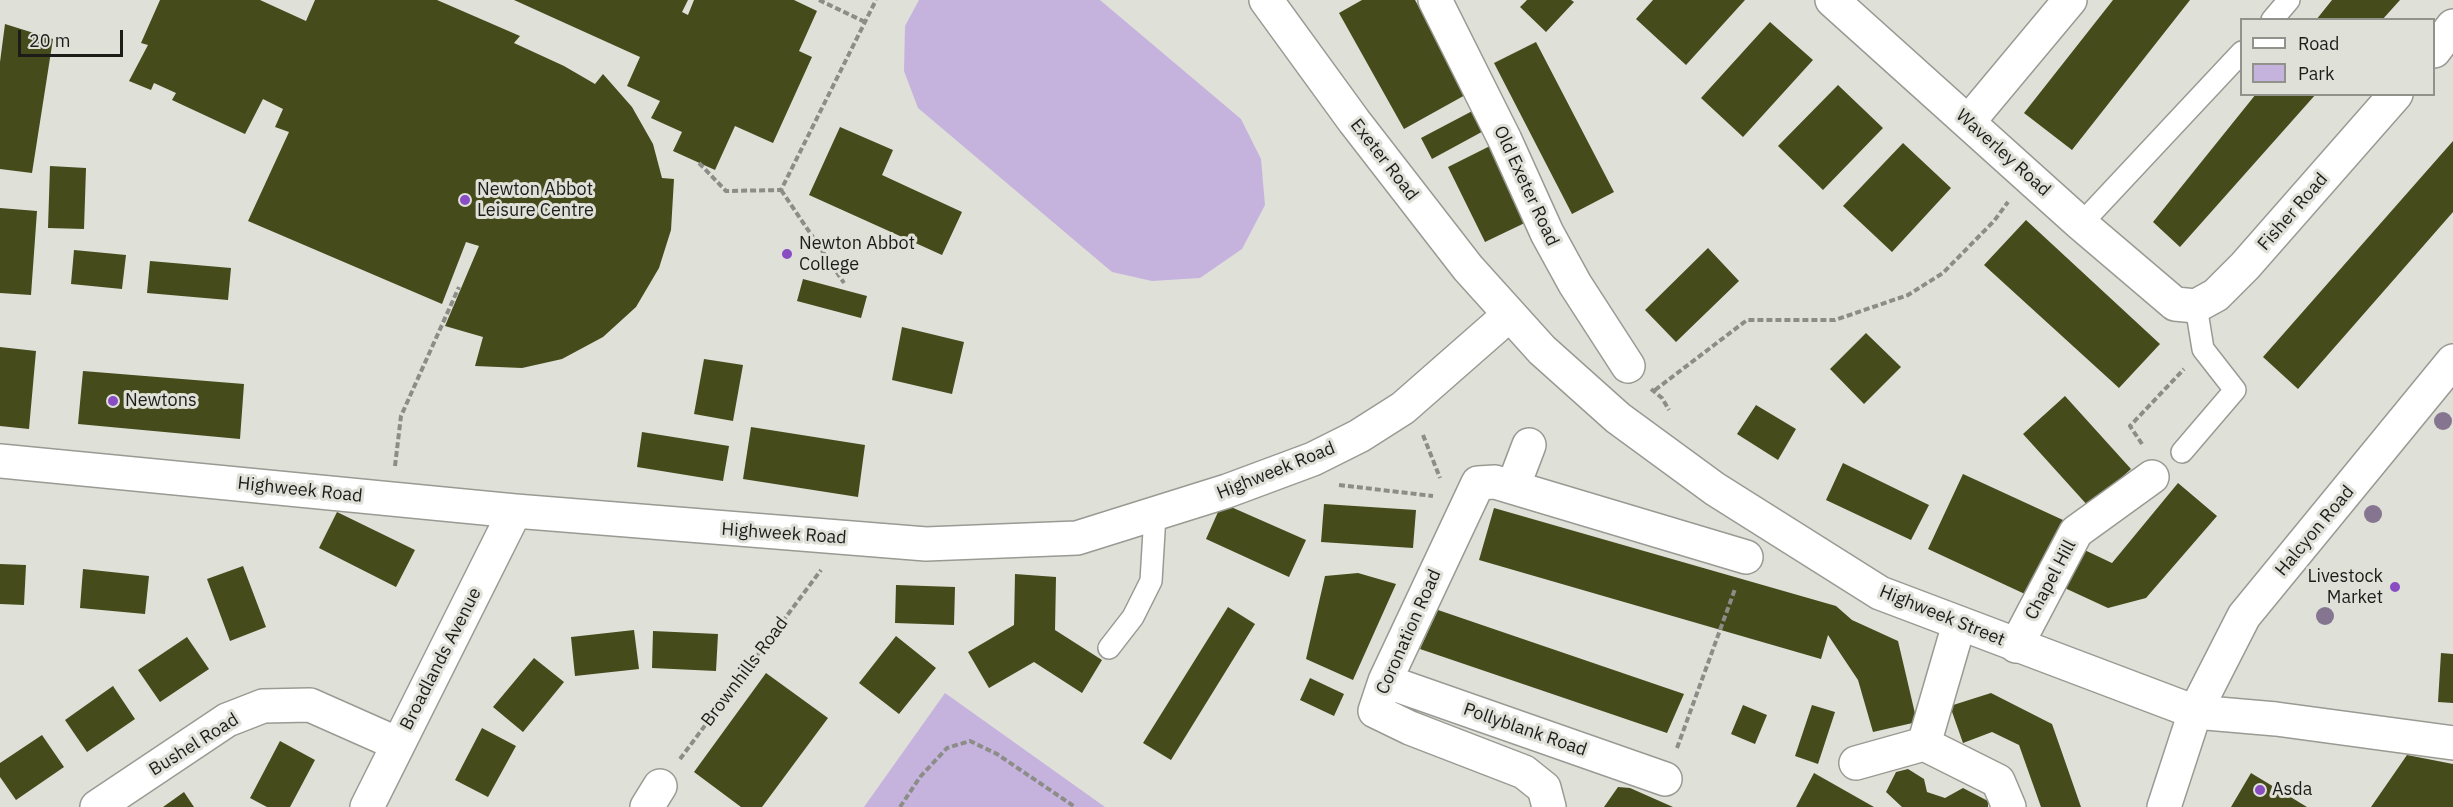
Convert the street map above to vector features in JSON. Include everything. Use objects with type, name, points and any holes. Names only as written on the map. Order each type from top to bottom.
[{"type":"street","name":"Exeter Road","points":[[1266,0],[1354,121],[1468,268],[1509,315]]},
{"type":"street","name":"Old Exeter Road","points":[[1435,0],[1505,140],[1547,232],[1575,284],[1628,366]]},
{"type":"street","name":"Waverley Road","points":[[1832,0],[2081,224],[2186,305]]},
{"type":"street","points":[[1969,121],[2070,0]]},
{"type":"street","points":[[2435,48],[2453,26]]},
{"type":"street","name":"Fisher Road","points":[[2186,305],[2216,295],[2245,266],[2394,96]]},
{"type":"street","name":"Highweek Street","points":[[1509,315],[1542,350],[1618,418],[1714,489],[1880,593],[2195,712],[2276,719],[2453,743]]},
{"type":"street","name":"Highweek Road","points":[[0,461],[515,512],[926,544],[1077,538],[1155,515],[1313,459],[1359,436],[1403,408],[1509,315]]},
{"type":"street","name":"Halcyon Road","points":[[2164,807],[2195,712],[2244,616],[2453,362]]},
{"type":"street","points":[[1514,487],[1529,445]]},
{"type":"street","name":"Chapel Hill","points":[[2016,646],[2076,532],[2152,477]]},
{"type":"street","points":[[1450,493],[1478,483],[1495,482],[1746,557]]},
{"type":"street","name":"Coronation Road","points":[[1450,493],[1375,711],[1410,728],[1524,772],[1544,788],[1549,807]]},
{"type":"street","name":"Broadlands Avenue","points":[[367,807],[515,512]]},
{"type":"street","points":[[1924,744],[1959,624]]},
{"type":"street","name":"Pollyblank Road","points":[[1385,681],[1665,779]]},
{"type":"street","name":"Bushel Road","points":[[97,807],[227,720],[263,706],[310,705],[398,744]]},
{"type":"street","points":[[1856,763],[1924,744],[1998,781],[2009,807]]},
{"type":"lane","points":[[2274,18],[2289,0]]},
{"type":"lane","points":[[2081,224],[2240,53]]},
{"type":"lane","points":[[2182,452],[2235,390],[2203,349],[2186,305]]},
{"type":"lane","points":[[1109,648],[1133,617],[1151,581],[1155,515]]},
{"type":"path","points":[[819,0],[865,22]]},
{"type":"path","points":[[781,190],[876,0]]},
{"type":"path","points":[[699,163],[726,191],[781,190]]},
{"type":"path","points":[[1618,418],[1747,320],[1835,320],[1908,295],[1943,273],[1962,255],[1994,221],[2029,177]]},
{"type":"path","points":[[781,190],[844,283]]},
{"type":"path","points":[[393,499],[401,416],[459,286]]},
{"type":"path","points":[[2136,437],[2130,426],[2203,349]]},
{"type":"path","points":[[1424,436],[1450,493]]},
{"type":"path","points":[[1313,459],[1328,477],[1341,486],[1450,493]]},
{"type":"path","name":"Brownhills Road","points":[[654,796],[844,538]]},
{"type":"path","points":[[1665,779],[1714,652],[1746,557]]},
{"type":"path","points":[[900,807],[920,777],[947,748],[970,741],[998,754],[1076,807]]},
{"type":"green space","points":[[919,0],[1100,0],[1241,119],[1261,159],[1265,205],[1242,249],[1200,278],[1152,281],[1112,272],[918,108],[904,71],[905,26]]},
{"type":"green space","points":[[945,693],[1105,807],[864,807]]},
{"type":"building","name":"Newton Abbot Leisure Centre","points":[[160,0],[260,0],[306,21],[315,0],[437,0],[520,36],[514,43],[564,66],[595,84],[603,74],[632,107],[653,144],[662,178],[674,179],[671,230],[659,268],[636,307],[603,337],[562,359],[522,368],[475,366],[483,337],[445,326],[479,246],[466,242],[442,304],[248,221],[289,132],[275,127],[283,109],[263,99],[245,134],[172,100],[176,93],[154,83],[151,90],[129,81],[148,45],[141,43]]},
{"type":"building","points":[[514,0],[688,0],[682,12],[688,15],[694,0],[794,0],[817,11],[799,51],[812,57],[773,143],[735,126],[715,170],[673,151],[682,132],[651,118],[660,101],[627,86],[640,57]]},
{"type":"building","points":[[1362,0],[1415,0],[1467,94],[1404,129],[1339,13]]},
{"type":"building","points":[[1527,0],[1571,0],[1574,2],[1546,32],[1520,7]]},
{"type":"building","points":[[1653,0],[1745,0],[1686,65],[1636,19]]},
{"type":"building","points":[[2113,0],[2190,0],[2072,150],[2024,113]]},
{"type":"building","points":[[2332,0],[2400,0],[2384,18],[2318,18]]},
{"type":"building","points":[[1770,22],[1813,60],[1743,137],[1701,98]]},
{"type":"building","points":[[5,24],[53,39],[32,173],[0,169],[0,62]]},
{"type":"building","points":[[1536,42],[1614,192],[1572,214],[1494,63]]},
{"type":"building","points":[[1838,85],[1883,128],[1823,190],[1778,146]]},
{"type":"building","points":[[2254,96],[2314,96],[2180,247],[2153,222]]},
{"type":"building","points":[[1478,108],[1489,128],[1432,159],[1421,138]]},
{"type":"building","points":[[840,127],[893,150],[882,175],[962,212],[942,255],[809,195]]},
{"type":"building","points":[[2453,141],[2453,212],[2298,389],[2263,357]]},
{"type":"building","points":[[1496,143],[1533,219],[1485,242],[1448,167]]},
{"type":"building","points":[[1903,143],[1951,188],[1892,252],[1843,206]]},
{"type":"building","points":[[50,166],[86,168],[84,229],[48,228]]},
{"type":"building","points":[[0,208],[37,211],[31,295],[0,293]]},
{"type":"building","points":[[2026,220],[2160,344],[2119,388],[1984,265]]},
{"type":"building","points":[[1708,248],[1739,281],[1676,342],[1645,310]]},
{"type":"building","points":[[74,250],[126,255],[122,289],[71,284]]},
{"type":"building","points":[[150,261],[231,268],[228,300],[147,293]]},
{"type":"building","points":[[803,279],[867,296],[861,318],[797,301]]},
{"type":"building","points":[[902,327],[964,342],[952,394],[892,380]]},
{"type":"building","points":[[1866,333],[1901,367],[1864,404],[1830,369]]},
{"type":"building","points":[[0,347],[36,351],[29,429],[0,426]]},
{"type":"building","points":[[704,359],[743,365],[733,421],[694,414]]},
{"type":"building","points":[[83,371],[244,384],[240,439],[78,424]]},
{"type":"building","points":[[2065,396],[2131,469],[2089,507],[2023,434]]},
{"type":"building","points":[[1756,405],[1796,429],[1778,460],[1737,434]]},
{"type":"building","points":[[751,427],[865,445],[858,497],[743,479]]},
{"type":"building","points":[[642,432],[729,446],[723,481],[637,467]]},
{"type":"building","points":[[1843,463],[1929,505],[1911,540],[1826,500]]},
{"type":"building","points":[[1963,474],[2063,520],[2027,595],[1928,549]]},
{"type":"building","points":[[2178,483],[2217,516],[2146,598],[2108,608],[2056,584],[2074,545],[2112,563]]},
{"type":"building","points":[[1222,503],[1306,540],[1289,577],[1206,539]]},
{"type":"building","points":[[1324,504],[1416,510],[1413,548],[1321,542]]},
{"type":"building","points":[[1494,508],[1836,606],[1852,620],[1898,641],[1917,722],[1873,732],[1858,680],[1828,635],[1821,659],[1479,560]]},
{"type":"building","points":[[337,512],[415,550],[396,587],[319,548]]},
{"type":"building","points":[[0,564],[26,565],[24,605],[0,604]]},
{"type":"building","points":[[243,566],[266,627],[230,641],[207,579]]},
{"type":"building","points":[[83,569],[149,576],[145,614],[80,608]]},
{"type":"building","points":[[1358,573],[1396,584],[1353,680],[1306,659],[1325,576]]},
{"type":"building","points":[[1015,574],[1056,577],[1055,630],[1102,660],[1082,693],[1034,662],[989,688],[968,652],[1014,625]]},
{"type":"building","points":[[896,585],[955,587],[954,625],[895,623]]},
{"type":"building","points":[[1228,607],[1255,624],[1171,760],[1143,743]]},
{"type":"building","points":[[1438,610],[1684,694],[1667,733],[1420,649]]},
{"type":"building","points":[[634,630],[639,669],[575,676],[571,637]]},
{"type":"building","points":[[653,631],[718,634],[716,671],[652,668]]},
{"type":"building","points":[[896,636],[936,668],[899,714],[859,683]]},
{"type":"building","points":[[187,637],[209,669],[160,702],[138,670]]},
{"type":"building","points":[[2441,653],[2453,654],[2453,703],[2438,702]]},
{"type":"building","points":[[534,658],[564,682],[523,732],[493,707]]},
{"type":"building","points":[[766,673],[828,718],[762,807],[741,807],[694,772]]},
{"type":"building","points":[[1310,678],[1344,694],[1334,716],[1300,700]]},
{"type":"building","points":[[113,686],[135,719],[87,752],[65,720]]},
{"type":"building","points":[[1991,693],[2052,724],[2081,807],[2041,807],[2019,745],[1992,732],[1963,743],[1950,706]]},
{"type":"building","points":[[1743,705],[1767,715],[1755,744],[1731,734]]},
{"type":"building","points":[[1812,705],[1835,712],[1818,764],[1795,756]]},
{"type":"building","points":[[482,728],[516,746],[488,797],[455,780]]},
{"type":"building","points":[[42,735],[64,767],[16,800],[0,777],[0,763]]},
{"type":"building","points":[[280,741],[315,760],[290,807],[267,807],[250,798]]},
{"type":"building","points":[[2407,755],[2453,764],[2453,807],[2371,807]]},
{"type":"building","points":[[1908,769],[1924,779],[1927,792],[1945,798],[1963,788],[1988,801],[1988,807],[1902,807],[1886,792],[1896,772]]},
{"type":"building","points":[[1814,773],[1874,807],[1796,807]]},
{"type":"building","name":"Asda","points":[[2251,773],[2307,807],[2231,807]]},
{"type":"building","points":[[1618,787],[1630,788],[1673,807],[1604,807]]},
{"type":"building","points":[[184,792],[194,807],[163,807]]},
{"type":"place","name":"Newton Abbot Leisure Centre","points":[[465,200]]},
{"type":"place","name":"Newton Abbot College","points":[[787,254]]},
{"type":"place","name":"Newtons","points":[[113,401]]},
{"type":"place","name":"Livestock Market","points":[[2395,587]]},
{"type":"place","name":"Asda","points":[[2260,790]]}]
